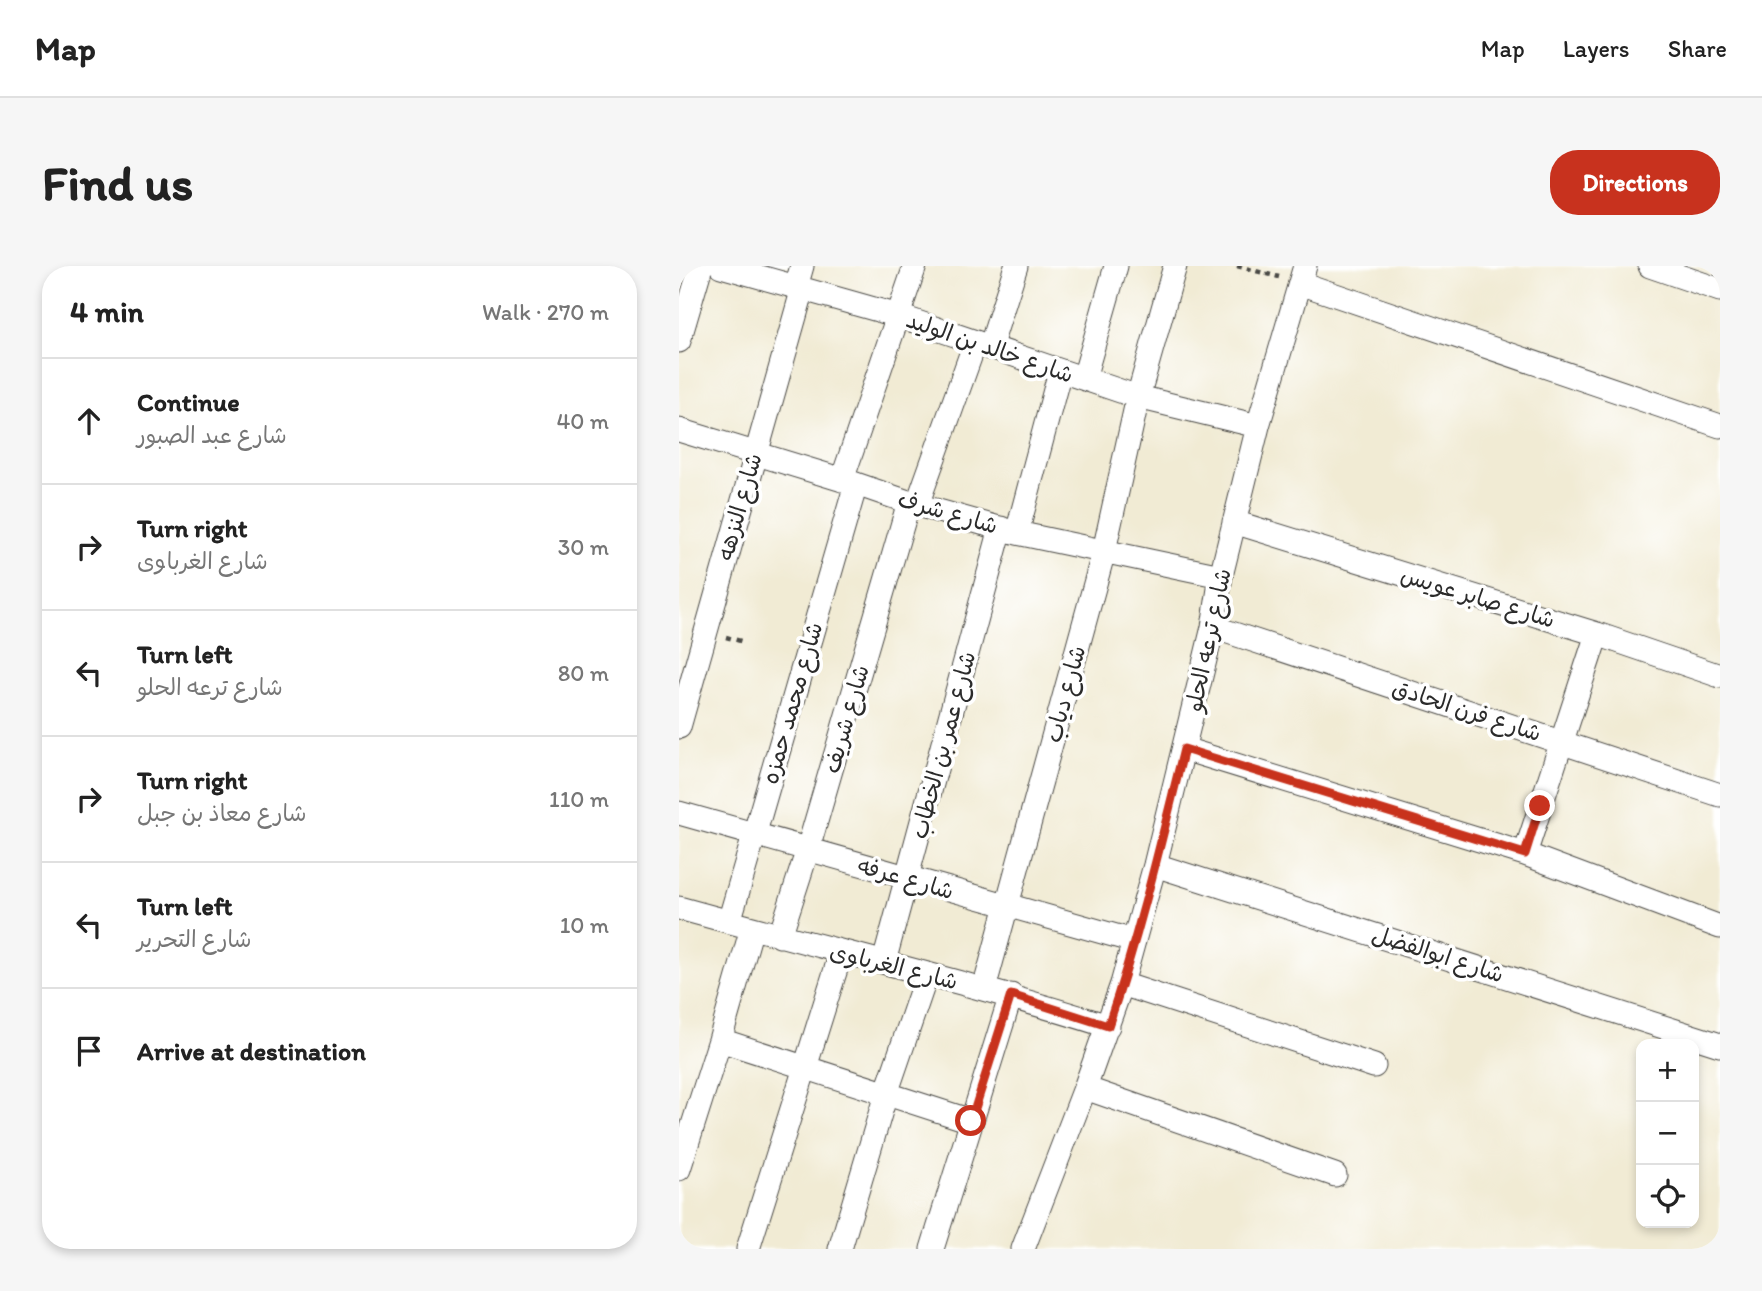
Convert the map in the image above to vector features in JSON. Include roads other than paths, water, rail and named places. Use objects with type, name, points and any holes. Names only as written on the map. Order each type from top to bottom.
[{"type":"street","points":[[679,341],[701,266]]},
{"type":"street","name":"شارع خالد بن الوليد","points":[[721,266],[800,280],[1138,397],[1258,426]]},
{"type":"street","name":"شارع محمد حمزه","points":[[729,922],[849,482],[915,266]]},
{"type":"street","name":"شارع شريف","points":[[780,936],[809,849],[913,503],[1017,266]]},
{"type":"street","points":[[1084,379],[1116,266]]},
{"type":"street","name":"شارع دياب","points":[[984,989],[1104,551],[1138,397],[1175,266]]},
{"type":"street","points":[[1650,266],[1720,290]]},
{"type":"street","points":[[1302,275],[1720,426]]},
{"type":"street","name":"شارع ترعه الحلو","points":[[1023,1249],[1086,1088],[1122,984],[1184,749],[1213,627],[1221,576],[1258,426],[1302,275]]},
{"type":"street","name":"شارع النزهه","points":[[679,727],[800,280]]},
{"type":"street","name":"شارع عمر بن الخطاب","points":[[884,962],[1009,530],[1060,371]]},
{"type":"street","name":"شارع شرف","points":[[679,430],[1009,530],[1221,576]]},
{"type":"street","name":"شارع صابر عويس","points":[[1234,522],[1597,634],[1720,676]]},
{"type":"street","name":"شارع فرن الحادق","points":[[1213,627],[1720,795]]},
{"type":"street","points":[[1525,854],[1597,634]]},
{"type":"street","points":[[1184,749],[1525,854],[1720,927]]},
{"type":"street","name":"شارع عرفه","points":[[679,813],[755,832],[1134,942]]},
{"type":"street","name":"شارع ابوالفضل","points":[[1155,864],[1720,1045]]},
{"type":"street","name":"شارع الغرباوى","points":[[679,908],[841,953],[1011,995],[1108,1026]]},
{"type":"street","points":[[679,1169],[752,928]]},
{"type":"street","points":[[748,1249],[841,953]]},
{"type":"street","points":[[840,1249],[886,1094],[927,974]]},
{"type":"street","points":[[1122,984],[1374,1066]]},
{"type":"street","points":[[932,1249],[1011,995]]},
{"type":"street","points":[[720,1040],[971,1121]]},
{"type":"street","points":[[1086,1088],[1335,1175]]}]
